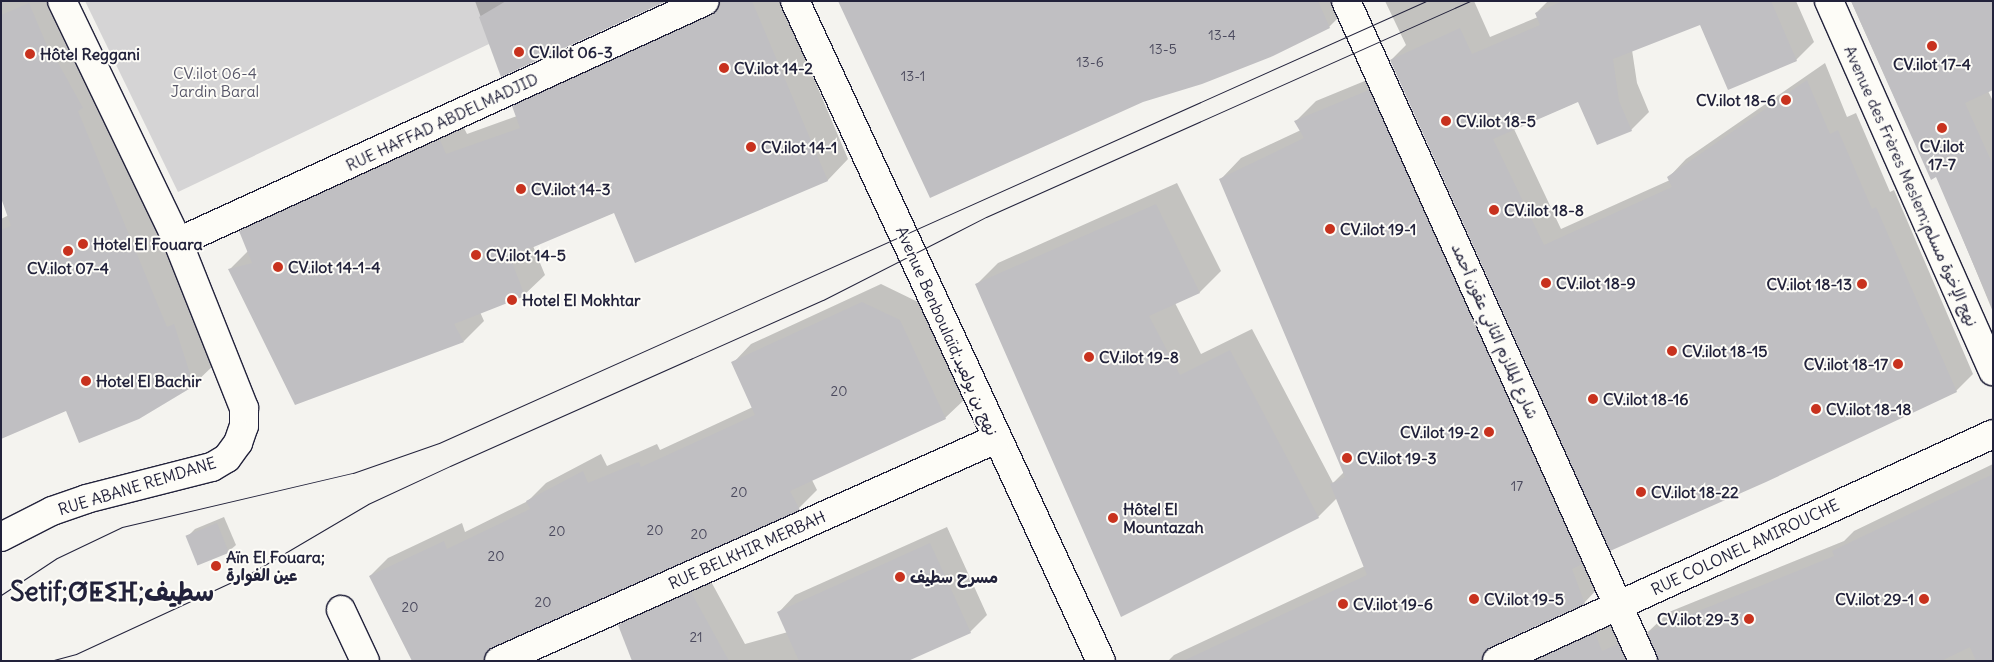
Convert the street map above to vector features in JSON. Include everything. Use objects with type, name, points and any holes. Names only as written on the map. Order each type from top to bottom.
[{"type":"street","name":"RUE ABANE REMDANE","points":[[1,537],[52,511],[86,499],[212,467],[227,458],[238,443],[244,408],[178,242],[62,1]]},
{"type":"street","name":"RUE HAFFAD ABDELMADJID","points":[[178,242],[705,1]]},
{"type":"street","name":"Avenue Benboulaïd;نهج بن بولعيد","points":[[795,1],[1099,660]]},
{"type":"street","name":"شارع الملازم الثاني عقون أحمد","points":[[1346,1],[1643,661]]},
{"type":"street","name":"Avenue des Frères Meslem;نهج الإخوة مسلم","points":[[1829,1],[1993,371]]},
{"type":"street","name":"RUE COLONEL AMIROUCHE","points":[[1497,661],[1993,434]]},
{"type":"street","name":"RUE BELKHIR MERBAH","points":[[499,661],[996,439]]},
{"type":"street","points":[[342,610],[365,661]]},
{"type":"green space","name":"CV.ilot 06-4 Jardin Baral","points":[[85,1],[507,1],[510,34],[178,192]]},
{"type":"building","name":"CV.ilot 06-3","points":[[506,1],[667,1],[501,77],[479,17]]},
{"type":"building","points":[[720,1],[752,1],[828,181],[635,263],[614,213],[510,257],[525,296],[454,324],[464,342],[295,405],[228,269],[252,263],[239,231],[440,140],[446,154],[520,128],[512,106],[712,15]]},
{"type":"building","points":[[838,1],[1318,1],[1330,28],[1273,56],[1202,84],[1143,102],[930,198]]},
{"type":"building","points":[[1563,1],[1771,1],[1797,61],[1728,90],[1700,25],[1613,59],[1619,101],[1632,131],[1597,145],[1578,102],[1493,139],[1544,245],[1672,187],[1667,177],[1807,80],[1830,134],[1838,130],[1872,209],[1876,207],[1957,392],[1766,482],[1610,551],[1390,60],[1460,28],[1472,54],[1540,25],[1535,13]]},
{"type":"building","points":[[1851,1],[1993,1],[1993,90],[1965,103],[1993,165],[1993,310],[1936,177],[1931,180]]},
{"type":"building","points":[[29,3],[53,60],[56,59],[83,108],[78,111],[167,327],[174,324],[194,386],[139,419],[79,443],[66,411],[1,439],[1,230],[11,226],[1,198],[1,15]]},
{"type":"building","points":[[1369,90],[1582,564],[1572,569],[1585,604],[1490,647],[1482,661],[1183,661],[1367,575],[1330,484],[1345,477],[1219,179],[1304,138],[1294,121]]},
{"type":"building","name":"CV.ilot 19-8","points":[[1156,204],[1200,293],[1149,316],[1180,375],[1230,350],[1319,518],[1121,617],[975,284]]},
{"type":"building","points":[[862,302],[900,320],[946,419],[790,491],[800,510],[493,647],[484,658],[477,661],[412,661],[369,576],[444,541],[447,549],[530,509],[526,501],[583,471],[588,483],[639,462],[641,467],[755,415],[731,362]]},
{"type":"building","points":[[1993,474],[1993,661],[1976,661],[1970,647],[1941,661],[1658,661],[1647,632],[1834,556],[1832,551]]},
{"type":"building","name":"Aïn El Fouara; عين الفوارة","points":[[217,523],[229,553],[197,565],[185,536]]},
{"type":"building","name":"مسرح سطيف","points":[[930,543],[971,633],[908,661],[799,661],[777,612]]},
{"type":"building","points":[[691,592],[729,661],[632,661],[618,625]]},
{"type":"building","points":[[1595,633],[1602,651],[1618,644],[1626,661],[1535,661]]},
{"type":"tram line","points":[[1,595],[57,558],[122,527],[353,473],[439,443],[1426,1]]},
{"type":"tram line","points":[[50,661],[76,654],[251,573],[368,504],[823,300],[986,217],[1470,1]]},
{"type":"place","name":"CV.ilot 17-4","points":[[1932,46]]},
{"type":"place","name":"CV.ilot 06-3","points":[[519,52]]},
{"type":"place","name":"Hôtel Reggani","points":[[30,54]]},
{"type":"place","name":"CV.ilot 14-2","points":[[724,68]]},
{"type":"place","name":"CV.ilot 18-6","points":[[1786,100]]},
{"type":"place","name":"CV.ilot 18-5","points":[[1446,121]]},
{"type":"place","name":"CV.ilot 17-7","points":[[1942,128]]},
{"type":"place","name":"CV.ilot 14-1","points":[[751,147]]},
{"type":"place","name":"CV.ilot 14-3","points":[[521,189]]},
{"type":"place","name":"CV.ilot 18-8","points":[[1494,210]]},
{"type":"place","name":"CV.ilot 19-1","points":[[1330,229]]},
{"type":"place","name":"Hotel El Fouara","points":[[83,244]]},
{"type":"place","name":"CV.ilot 07-4","points":[[68,251]]},
{"type":"place","name":"CV.ilot 14-5","points":[[476,255]]},
{"type":"place","name":"CV.ilot 14-1-4","points":[[278,267]]},
{"type":"place","name":"CV.ilot 18-9","points":[[1546,283]]},
{"type":"place","name":"CV.ilot 18-13","points":[[1862,284]]},
{"type":"place","name":"Hotel El Mokhtar","points":[[512,300]]},
{"type":"place","name":"CV.ilot 18-15","points":[[1672,351]]},
{"type":"place","name":"CV.ilot 19-8","points":[[1089,357]]},
{"type":"place","name":"CV.ilot 18-17","points":[[1898,364]]},
{"type":"place","name":"Hotel El Bachir","points":[[86,381]]},
{"type":"place","name":"CV.ilot 18-16","points":[[1593,399]]},
{"type":"place","name":"CV.ilot 18-18","points":[[1816,409]]},
{"type":"place","name":"CV.ilot 19-2","points":[[1489,432]]},
{"type":"place","name":"CV.ilot 19-3","points":[[1347,458]]},
{"type":"place","name":"CV.ilot 18-22","points":[[1641,492]]},
{"type":"place","name":"Hôtel El Mountazah","points":[[1113,518]]},
{"type":"place","name":"Aïn El Fouara; عين الفوارة","points":[[216,566]]},
{"type":"place","name":"مسرح سطيف","points":[[900,577]]},
{"type":"place","name":"CV.ilot 19-5","points":[[1474,599]]},
{"type":"place","name":"CV.ilot 29-1","points":[[1924,599]]},
{"type":"place","name":"CV.ilot 19-6","points":[[1343,604]]},
{"type":"place","name":"CV.ilot 29-3","points":[[1749,619]]},
{"type":"district","name":"Setif;ⵚⵟⵉⴼ;سطيف","points":[[112,592]]}]
